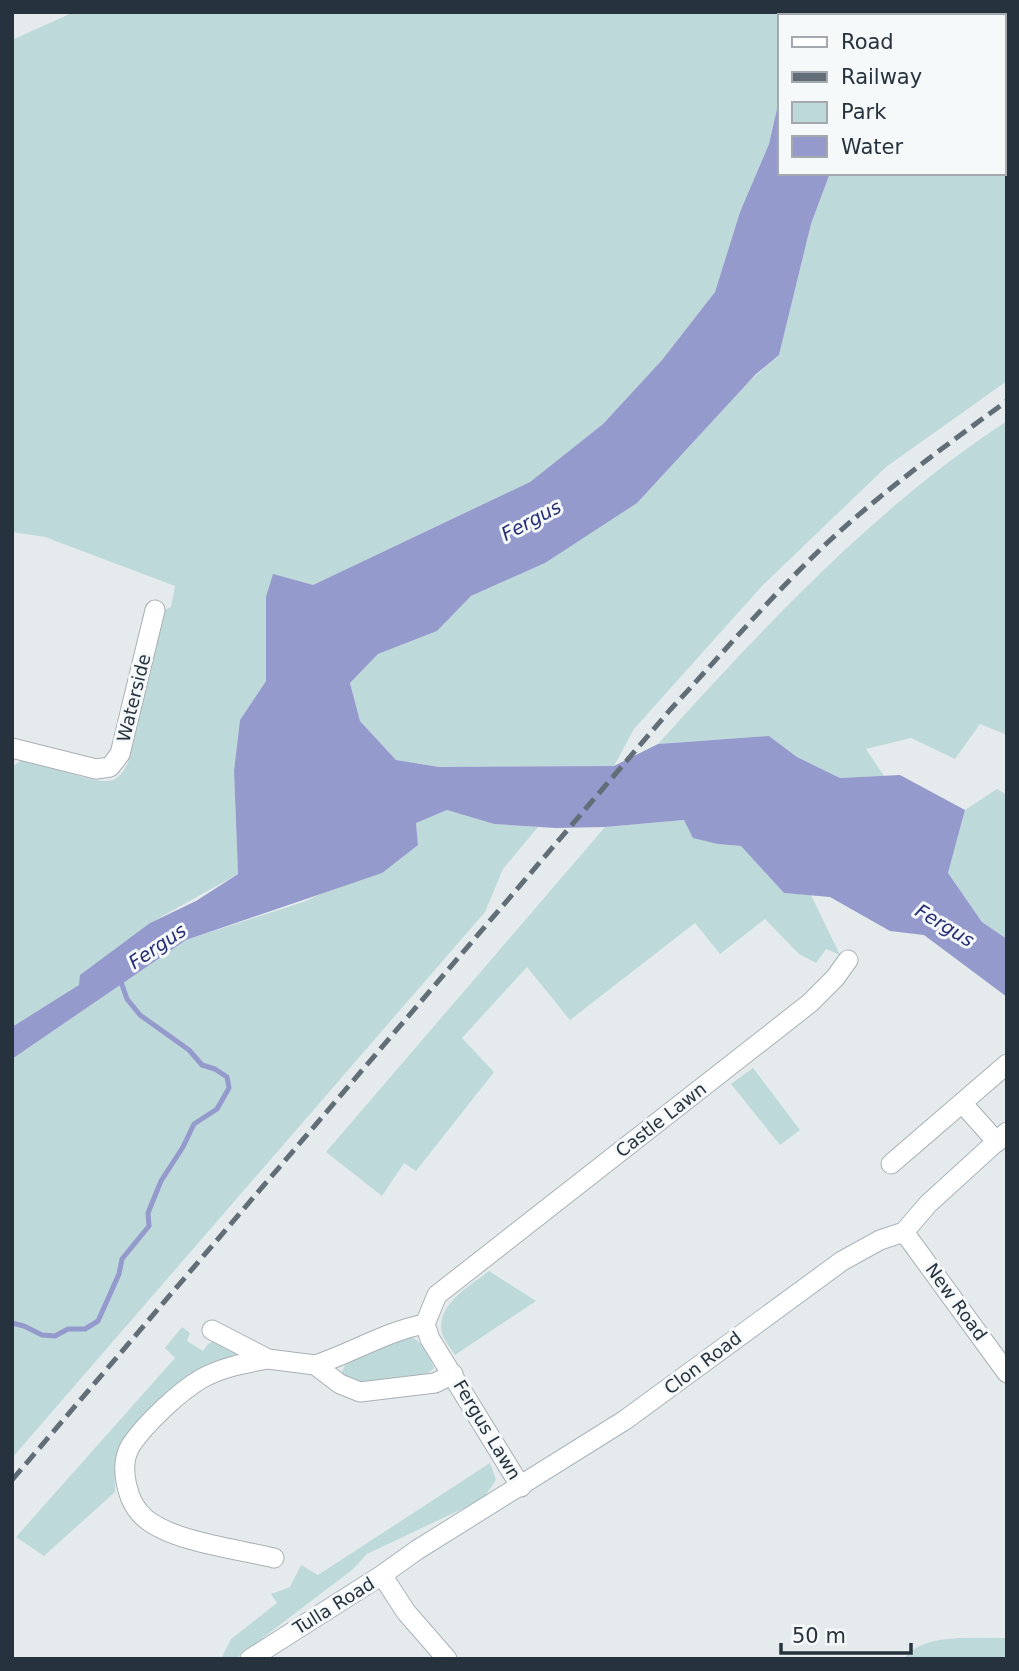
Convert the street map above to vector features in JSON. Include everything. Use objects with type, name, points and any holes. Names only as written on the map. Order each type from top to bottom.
[{"type":"street","name":"Waterside","points":[[12,748],[96,769],[110,767],[120,754],[155,610]]},
{"type":"street","name":"Castle Lawn","points":[[425,1324],[437,1295],[810,1003],[835,978],[848,960]]},
{"type":"street","points":[[891,1164],[1007,1064]]},
{"type":"street","points":[[905,1232],[928,1204],[1002,1137],[962,1103]]},
{"type":"street","name":"New Road","points":[[905,1232],[1007,1373]]},
{"type":"street","name":"Clon Road","points":[[382,1575],[417,1550],[522,1487],[646,1406],[842,1261],[880,1240],[905,1232]]},
{"type":"street","points":[[274,1558],[174,1535],[146,1519],[135,1507],[128,1489],[125,1469],[130,1447],[179,1394],[204,1377],[234,1365],[268,1359],[315,1364],[406,1328],[425,1324]]},
{"type":"street","name":"Fergus Lawn","points":[[425,1324],[430,1339],[522,1487]]},
{"type":"street","points":[[212,1330],[268,1359]]},
{"type":"street","name":"Fergus Lawn","points":[[315,1364],[340,1384],[360,1392],[435,1383],[453,1374]]},
{"type":"street","points":[[382,1575],[406,1612],[447,1659]]},
{"type":"street","name":"Tulla Road","points":[[250,1659],[382,1575]]},
{"type":"green space","points":[[74,12],[803,12],[778,14],[778,104],[769,144],[740,212],[715,292],[662,360],[603,424],[530,482],[313,585],[266,597],[266,681],[240,720],[234,771],[238,874],[150,923],[80,985],[12,1027],[12,767],[22,760],[31,760],[97,780],[113,780],[120,775],[128,763],[164,610],[171,607],[175,586],[45,537],[12,532],[12,40]]},
{"type":"green space","points":[[1007,12],[1007,381],[886,467],[762,586],[634,729],[614,766],[439,767],[396,760],[360,721],[350,683],[378,654],[437,631],[471,596],[545,563],[779,355],[811,224],[829,175],[1005,175],[1005,14],[892,14]]},
{"type":"green space","points":[[1007,421],[1007,735],[980,724],[955,759],[911,738],[866,749],[884,776],[840,778],[797,757],[769,736],[658,744],[822,571],[911,492]]},
{"type":"green space","points":[[997,789],[1007,795],[1007,939],[982,922],[948,873],[965,810]]},
{"type":"green space","points":[[447,810],[494,824],[538,827],[503,869],[485,912],[12,1458],[12,1059],[186,940],[306,901],[418,845],[416,823]]},
{"type":"green space","points":[[684,820],[718,844],[741,846],[784,893],[811,895],[840,955],[826,949],[816,963],[799,954],[765,919],[720,954],[695,923],[570,1020],[527,967],[462,1038],[494,1072],[416,1171],[404,1163],[382,1196],[326,1152],[605,827]]},
{"type":"green space","points":[[753,1068],[800,1130],[780,1145],[731,1084]]},
{"type":"green space","points":[[489,1271],[536,1301],[455,1355],[443,1336],[443,1316],[455,1298]]},
{"type":"green space","points":[[182,1327],[190,1333],[187,1341],[203,1351],[217,1339],[245,1356],[213,1362],[188,1376],[146,1413],[119,1450],[115,1492],[44,1556],[16,1537],[175,1358],[165,1348]]},
{"type":"green space","points":[[404,1335],[419,1342],[432,1363],[434,1368],[422,1379],[366,1386],[344,1377],[342,1372],[345,1365]]},
{"type":"green space","points":[[490,1463],[496,1480],[483,1499],[367,1554],[352,1570],[235,1659],[221,1659],[231,1639],[277,1603],[271,1594],[290,1587],[301,1565],[318,1575]]},
{"type":"green space","points":[[1007,1638],[1007,1659],[904,1659],[912,1650],[923,1644],[937,1641]]},
{"type":"water","name":"Fergus","points":[[778,104],[778,175],[829,175],[811,224],[779,355],[755,375],[637,503],[545,563],[471,596],[437,631],[378,654],[350,683],[360,721],[396,760],[439,767],[614,766],[658,744],[769,736],[797,757],[840,778],[900,775],[965,810],[948,873],[982,922],[1007,939],[1007,997],[924,935],[890,931],[830,897],[784,893],[741,846],[693,838],[684,820],[556,828],[494,824],[447,810],[416,823],[418,845],[382,873],[186,940],[12,1059],[12,1027],[79,985],[80,975],[150,923],[196,901],[238,874],[234,771],[240,720],[266,681],[266,597],[273,574],[313,585],[530,482],[603,424],[662,360],[715,292],[740,212],[769,144]]},
{"type":"waterway","points":[[12,1323],[42,1335],[55,1336],[68,1329],[85,1329],[98,1321],[119,1274],[122,1259],[149,1226],[148,1213],[161,1181],[194,1124],[217,1109],[229,1088],[227,1077],[202,1065],[189,1050],[140,1015],[127,999],[120,979]]},
{"type":"railway","points":[[12,1480],[670,710],[747,625],[807,563],[870,505],[1007,401]]}]
